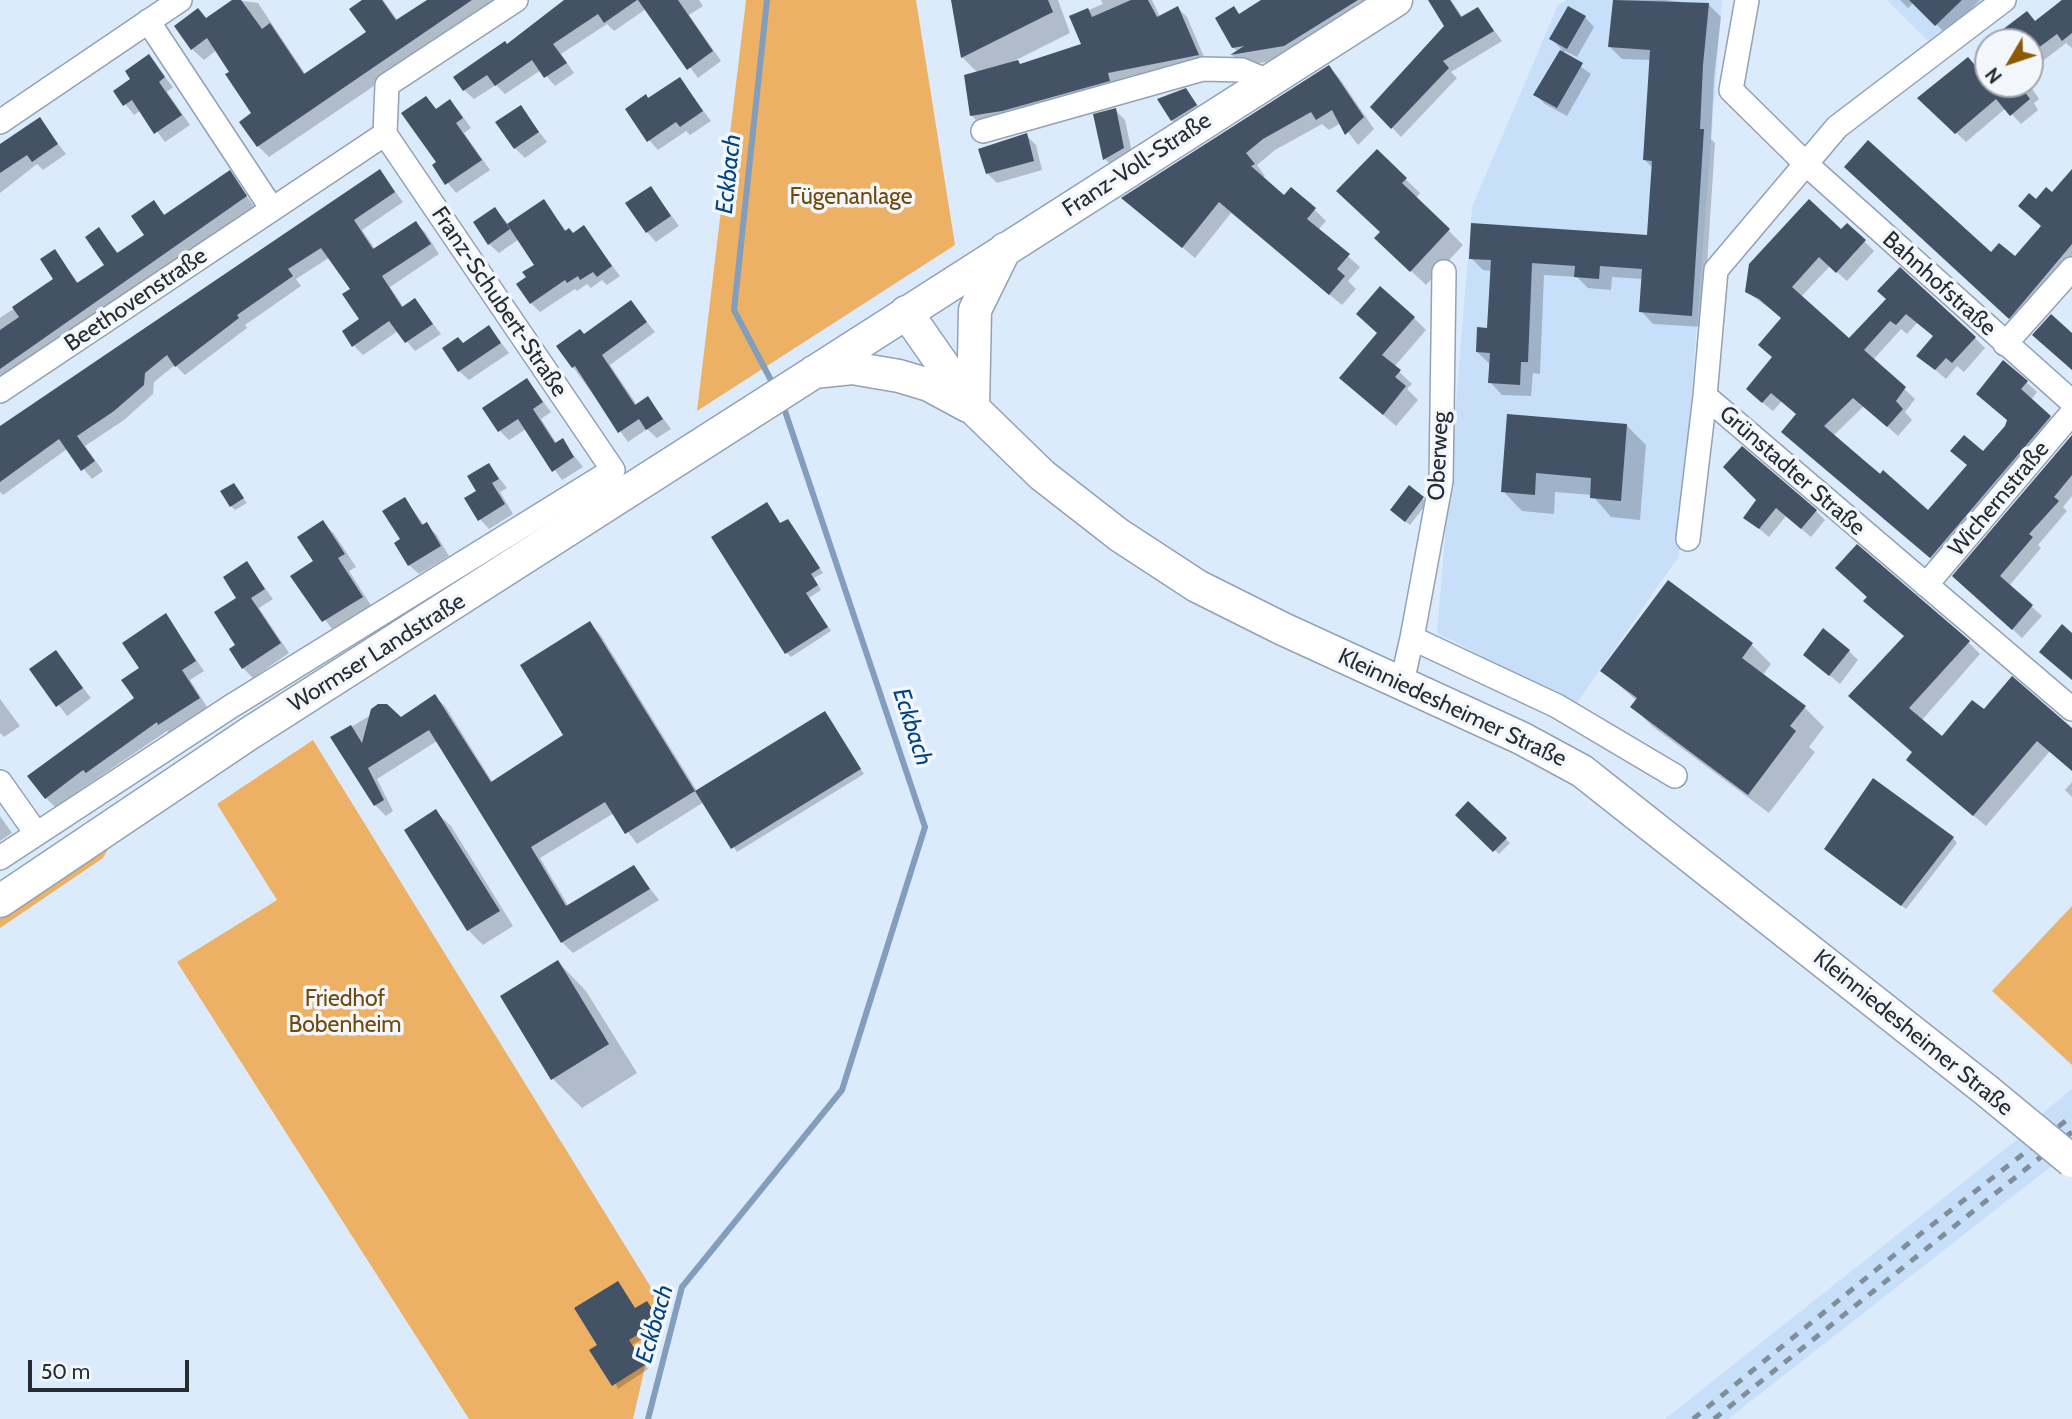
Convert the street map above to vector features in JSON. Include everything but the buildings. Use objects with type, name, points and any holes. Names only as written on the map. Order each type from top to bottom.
[{"type":"main road","name":"Franz-Voll-Straße","points":[[906,312],[1396,0]]},
{"type":"main road","points":[[800,379],[852,368],[899,376],[929,385],[973,408],[975,310],[1005,249]]},
{"type":"main road","name":"Wormser Landstraße","points":[[0,901],[250,733],[906,312]]},
{"type":"main road","name":"Kleinniedesheimer Straße","points":[[906,312],[973,408],[1042,475],[1119,534],[1196,586],[1521,738],[1582,771],[2072,1161]]},
{"type":"street","points":[[0,122],[180,0]]},
{"type":"street","points":[[385,134],[387,85],[516,0]]},
{"type":"street","points":[[1747,0],[1731,90],[1807,164]]},
{"type":"street","name":"Grünstadter Straße","points":[[2004,0],[1837,127],[1716,270],[1705,396],[2072,709]]},
{"type":"street","points":[[149,21],[272,209]]},
{"type":"street","points":[[983,131],[1203,69],[1242,70],[1268,81]]},
{"type":"street","name":"Beethovenstraße","points":[[0,391],[385,134]]},
{"type":"street","name":"Franz-Schubert-Straße","points":[[385,134],[613,470]]},
{"type":"street","name":"Bahnhofstraße","points":[[1807,164],[2072,402]]},
{"type":"street","points":[[2005,344],[2072,268]]},
{"type":"street","name":"Oberweg","points":[[1402,682],[1441,481],[1444,272]]},
{"type":"street","points":[[1688,539],[1705,396]]},
{"type":"street","name":"Wichernstraße","points":[[1926,585],[2072,413]]},
{"type":"street","name":"Wormser Landstraße","points":[[0,858],[230,707],[613,470]]},
{"type":"street","points":[[1412,638],[1557,706],[1675,776]]},
{"type":"street","points":[[0,782],[36,833]]},
{"type":"shaded area","points":[[1567,0],[1722,0],[1679,556],[1576,704],[1437,633],[1472,207],[1558,5]]},
{"type":"shaded area","points":[[1887,0],[1983,0],[1928,41]]},
{"type":"shaded area","points":[[2072,1089],[2072,1150],[1728,1419],[1665,1419],[2019,1138],[2044,1112]]},
{"type":"green space","name":"Fügenanlage","points":[[746,0],[916,0],[955,245],[697,411]]},
{"type":"green space","name":"Friedhof Bobenheim","points":[[313,740],[660,1302],[633,1419],[469,1419],[177,962],[277,900],[217,804]]},
{"type":"green space","points":[[111,843],[103,858],[0,928],[0,919]]},
{"type":"green space","points":[[2072,906],[2072,1065],[1992,991]]},
{"type":"waterway","name":"Eckbach","points":[[767,0],[734,310],[774,386]]},
{"type":"waterway","name":"Eckbach","points":[[648,1419],[682,1287],[842,1090],[925,827],[782,402]]},
{"type":"railway","points":[[1693,1419],[1914,1239],[2072,1116]]},
{"type":"railway","points":[[1714,1419],[2072,1132]]}]
